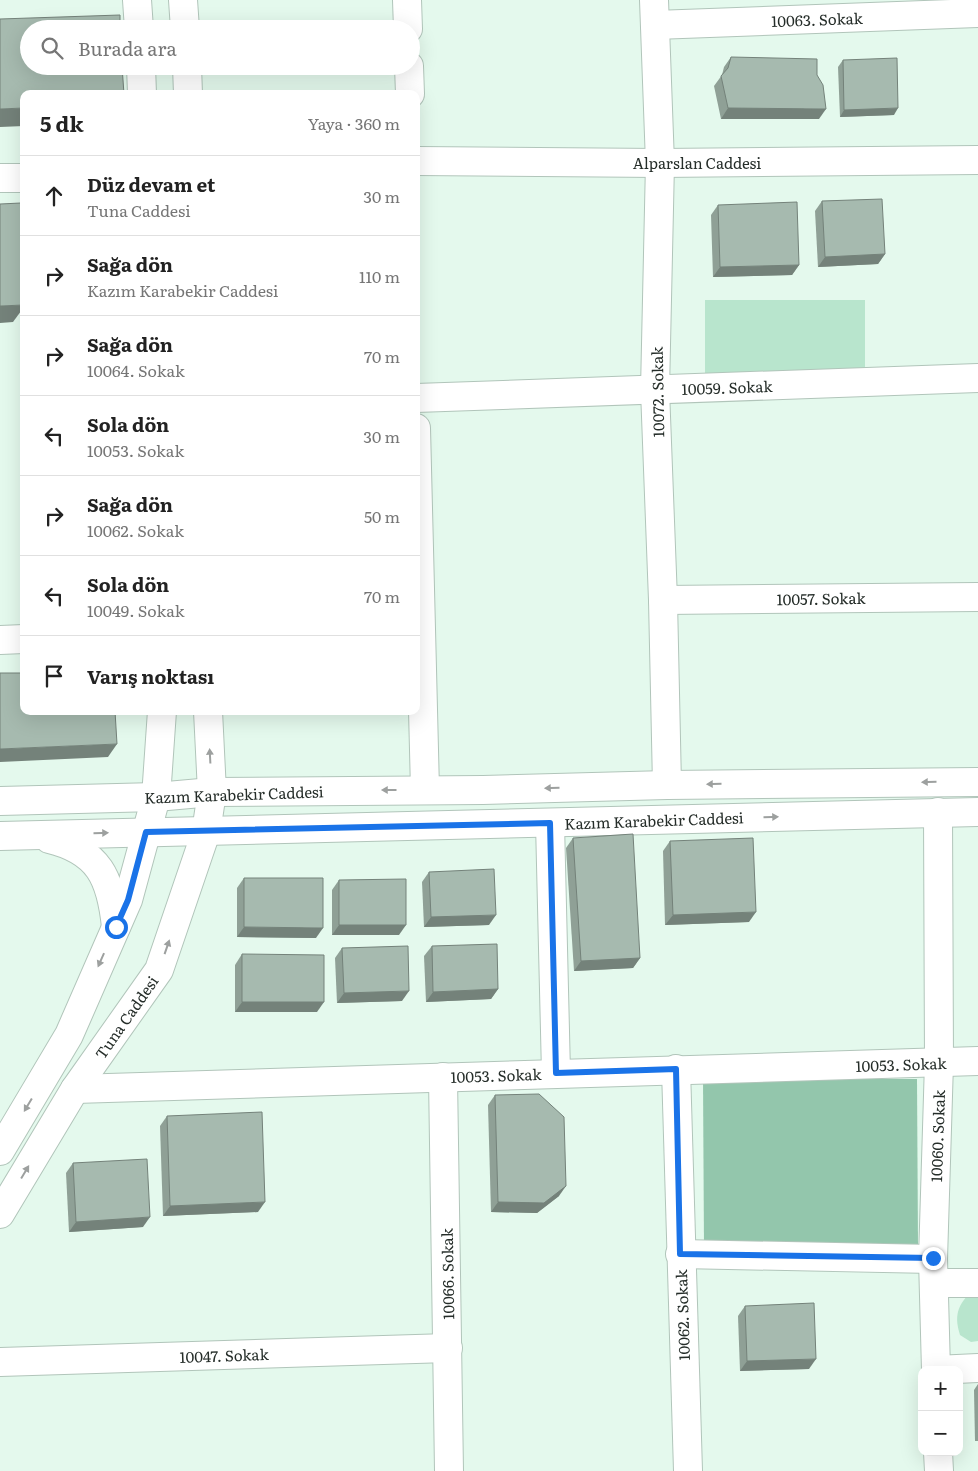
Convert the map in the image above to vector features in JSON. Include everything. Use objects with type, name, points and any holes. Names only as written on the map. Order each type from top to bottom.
[{"type":"street","points":[[138,0],[139,20]]},
{"type":"street","points":[[183,0],[184,20]]},
{"type":"street","points":[[408,0],[408,20]]},
{"type":"street","name":"10063. Sokak","points":[[655,12],[978,13]]},
{"type":"street","name":"10072. Sokak","points":[[655,12],[660,163],[655,390],[664,600],[667,785]]},
{"type":"street","points":[[141,75],[142,90]]},
{"type":"street","points":[[187,75],[188,90]]},
{"type":"street","points":[[409,75],[410,90]]},
{"type":"street","name":"Alparslan Caddesi","points":[[420,161],[660,163],[978,160]]},
{"type":"street","points":[[0,178],[20,178]]},
{"type":"street","name":"10059. Sokak","points":[[420,398],[978,378]]},
{"type":"street","points":[[420,589],[425,790]]},
{"type":"street","name":"10057. Sokak","points":[[664,600],[978,596]]},
{"type":"street","points":[[0,640],[20,639]]},
{"type":"street","points":[[0,1152],[69,1035],[128,900],[156,797],[162,715]]},
{"type":"street","name":"Tuna Caddesi","points":[[0,1214],[75,1089],[159,970],[206,832],[212,792],[208,715]]},
{"type":"street","name":"Kazım Karabekir Caddesi","points":[[0,801],[156,797],[212,792],[978,782]]},
{"type":"street","name":"10060. Sokak","points":[[936,1366],[933,1271],[939,1063],[938,812]]},
{"type":"street","name":"Kazım Karabekir Caddesi","points":[[0,836],[978,812]]},
{"type":"street","points":[[550,823],[556,1073]]},
{"type":"street","points":[[28,834],[69,844],[82,851],[95,863],[104,876],[113,896],[116,927]]},
{"type":"street","name":"10053. Sokak","points":[[75,1089],[978,1061]]},
{"type":"street","name":"10062. Sokak","points":[[676,1069],[680,1254],[688,1471]]},
{"type":"street","name":"10066. Sokak","points":[[444,1077],[449,1471]]},
{"type":"street","points":[[680,1254],[933,1271],[978,1283]]},
{"type":"street","name":"10047. Sokak","points":[[0,1362],[448,1348]]},
{"type":"street","points":[[963,1369],[978,1368]]},
{"type":"street","points":[[938,1456],[939,1471]]},
{"type":"green space","points":[[705,300],[865,300],[865,374],[705,374]]},
{"type":"green space","points":[[703,1079],[917,1079],[918,1247],[704,1248]]},
{"type":"green space","points":[[967,1296],[978,1296],[978,1341],[971,1342],[960,1335],[958,1329],[957,1319],[959,1310]]},
{"type":"building","points":[[120,15],[120,20],[20,20],[20,75],[123,75],[124,90],[20,90],[20,108],[0,109],[0,19]]},
{"type":"building","points":[[731,57],[817,59],[817,75],[823,85],[826,109],[728,108],[721,76],[728,68]]},
{"type":"building","points":[[897,58],[898,108],[844,110],[843,60]]},
{"type":"building","points":[[882,199],[885,254],[825,257],[822,201]]},
{"type":"building","points":[[797,202],[799,265],[720,267],[718,205]]},
{"type":"building","points":[[20,203],[20,305],[0,306],[0,204]]},
{"type":"building","points":[[0,673],[20,673],[20,715],[115,715],[117,744],[0,749]]},
{"type":"building","points":[[633,834],[640,958],[581,961],[573,838]]},
{"type":"building","points":[[753,838],[756,912],[673,915],[670,841]]},
{"type":"building","points":[[494,869],[496,915],[431,917],[429,872]]},
{"type":"building","points":[[244,878],[323,878],[323,928],[244,927]]},
{"type":"building","points":[[406,879],[406,925],[339,925],[339,880]]},
{"type":"building","points":[[497,944],[498,989],[433,992],[432,946]]},
{"type":"building","points":[[408,946],[409,991],[344,993],[342,948]]},
{"type":"building","points":[[242,954],[324,955],[324,1002],[242,1002]]},
{"type":"building","points":[[539,1094],[564,1117],[566,1186],[544,1203],[498,1202],[495,1095]]},
{"type":"building","points":[[262,1112],[265,1202],[170,1206],[167,1116]]},
{"type":"building","points":[[147,1159],[150,1217],[76,1222],[73,1163]]},
{"type":"building","points":[[814,1303],[816,1359],[747,1361],[745,1306]]},
{"type":"route","points":[[116,927],[128,900],[146,832],[550,823],[556,1073],[676,1069],[680,1254],[933,1258]]}]
